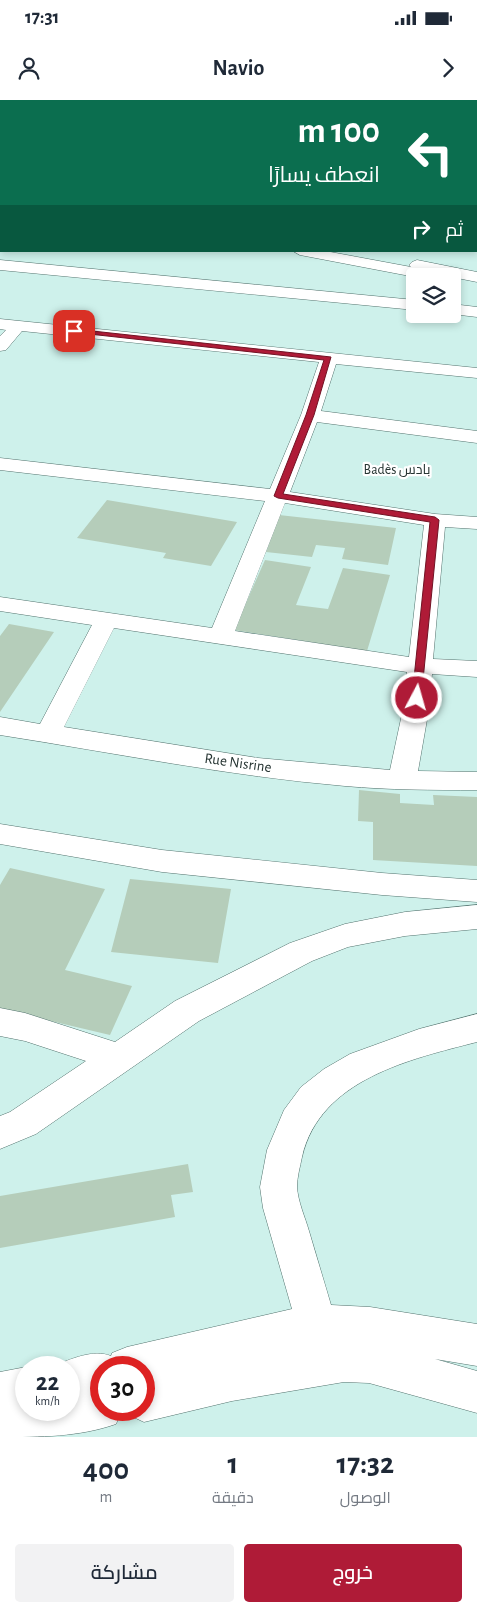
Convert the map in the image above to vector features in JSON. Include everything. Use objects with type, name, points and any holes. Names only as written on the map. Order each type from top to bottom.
[{"type":"street","points":[[306,252],[406,269]]},
{"type":"street","points":[[347,252],[410,268]]},
{"type":"street","points":[[429,268],[439,256]]},
{"type":"street","points":[[0,265],[406,304]]},
{"type":"street","points":[[461,275],[477,277]]},
{"type":"street","points":[[461,281],[477,284]]},
{"type":"street","points":[[461,310],[477,312]]},
{"type":"street","points":[[0,324],[477,373]]},
{"type":"street","points":[[0,346],[19,325]]},
{"type":"street","points":[[221,636],[310,415],[329,358]]},
{"type":"street","points":[[310,415],[477,437]]},
{"type":"street","points":[[0,464],[278,496],[435,520],[477,523]]},
{"type":"street","points":[[402,780],[415,714],[435,520]]},
{"type":"street","points":[[0,604],[420,666],[477,669]]},
{"type":"street","points":[[48,733],[106,620]]},
{"type":"street","name":"Rue Nisrine","points":[[0,726],[344,778],[477,781]]},
{"type":"street","points":[[0,834],[162,861],[382,884],[477,891]]},
{"type":"street","points":[[0,1133],[22,1123],[187,1010],[301,952],[345,936],[405,924],[477,917]]},
{"type":"street","points":[[0,1022],[25,1027],[118,1057]]},
{"type":"street","points":[[316,1324],[278,1190],[289,1136],[301,1114],[324,1089],[363,1063],[403,1047],[477,1028]]},
{"type":"street","points":[[155,1361],[316,1324],[370,1328],[477,1345]]},
{"type":"street","points":[[155,1398],[250,1377],[344,1361],[368,1362],[477,1392]]},
{"type":"street","points":[[0,1393],[15,1390]]},
{"type":"street","points":[[0,1428],[90,1411]]},
{"type":"building","points":[[107,500],[237,522],[211,566],[163,558],[166,553],[77,538]]},
{"type":"building","points":[[279,515],[396,528],[388,565],[342,559],[345,548],[316,545],[312,557],[266,552]]},
{"type":"building","points":[[265,560],[311,567],[296,605],[328,609],[343,568],[390,575],[367,651],[234,630]]},
{"type":"building","points":[[9,624],[54,632],[0,712],[0,636]]},
{"type":"building","points":[[359,790],[400,794],[400,803],[434,805],[433,795],[477,797],[477,866],[373,860],[373,822],[358,821]]},
{"type":"building","points":[[10,868],[105,889],[65,970],[132,986],[110,1035],[0,1009],[0,885]]},
{"type":"building","points":[[130,879],[231,889],[218,963],[111,952]]},
{"type":"building","points":[[188,1164],[193,1192],[171,1195],[175,1217],[0,1248],[0,1196]]},
{"type":"district","name":"Badès بادس","points":[[397,470]]},
{"type":"route","points":[[74,331],[329,358],[310,415],[278,496],[435,520],[417,698]]}]
